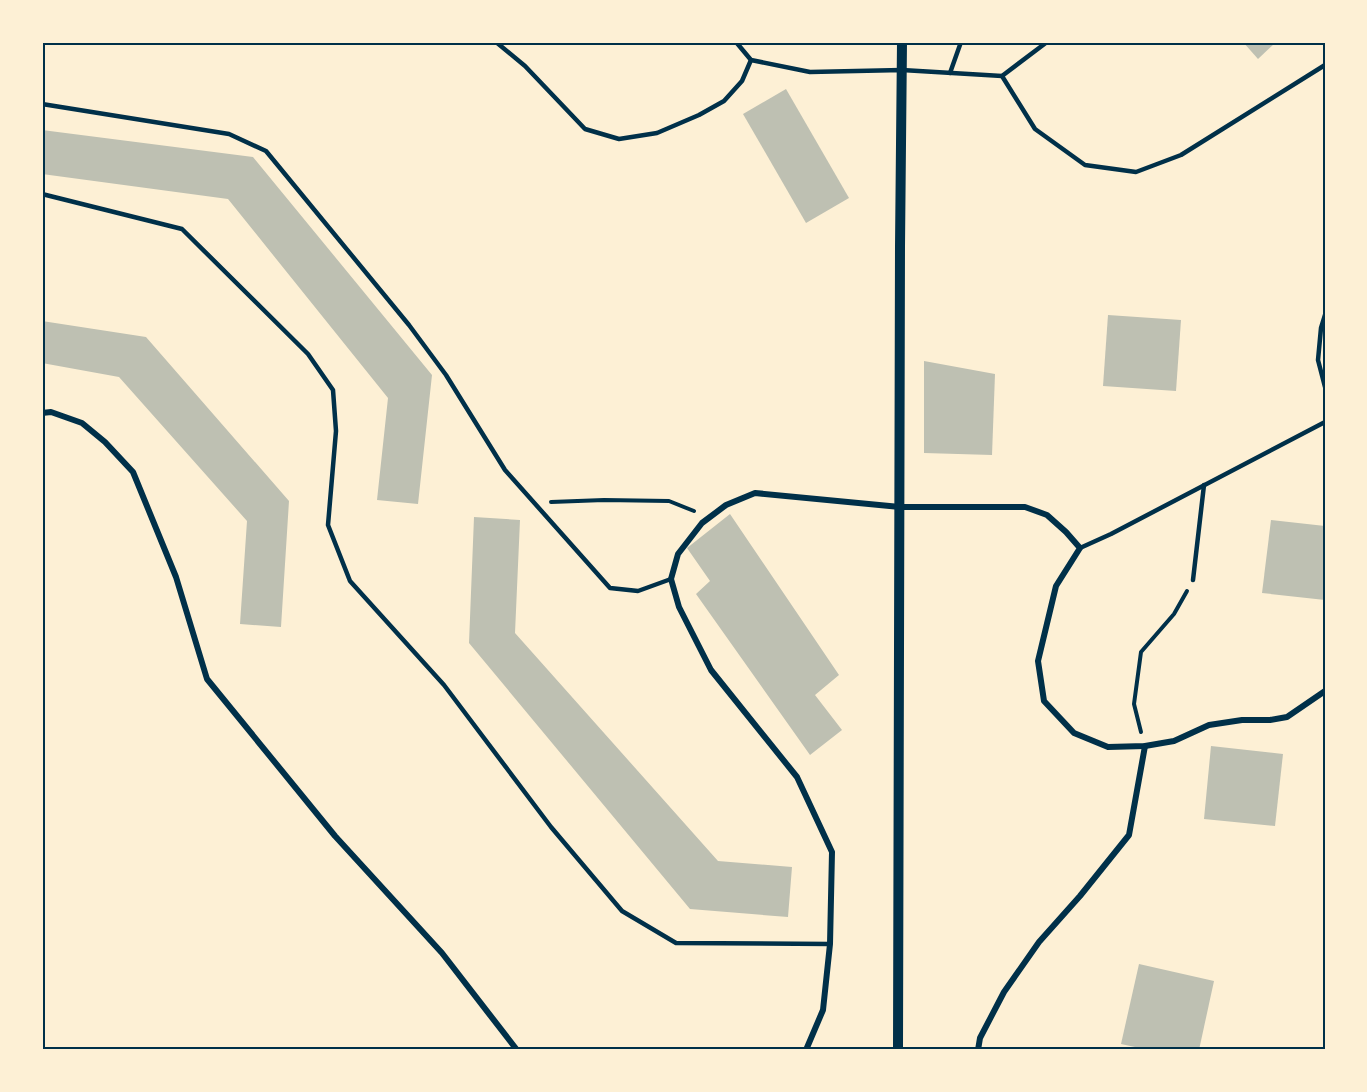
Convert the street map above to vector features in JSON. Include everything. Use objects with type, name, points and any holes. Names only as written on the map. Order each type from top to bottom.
[{"type":"street","points":[[898,1050],[902,42]]},
{"type":"street","points":[[42,413],[51,412],[82,423],[105,442],[133,472],[176,577],[207,679],[335,836],[442,953],[517,1050]]},
{"type":"street","points":[[806,1050],[823,1010],[830,944],[832,852],[797,777],[711,670],[679,607],[671,579],[678,554],[702,523],[726,505],[755,493],[900,507],[1024,507],[1047,515],[1080,548],[1056,586],[1047,621],[1038,661],[1044,701],[1074,733],[1108,747],[1145,746],[1174,741],[1209,725],[1287,717],[1325,692]]},
{"type":"street","points":[[978,1050],[980,1038],[1004,992],[1039,942],[1129,835],[1145,746]]},
{"type":"lane","points":[[496,42],[525,66],[585,129],[619,139],[657,133],[699,115],[724,101],[742,81],[751,60]]},
{"type":"lane","points":[[736,42],[751,60],[810,72],[902,70],[1002,76],[1047,42]]},
{"type":"lane","points":[[950,73],[962,42]]},
{"type":"lane","points":[[1002,76],[1035,129],[1085,165],[1136,172],[1181,155],[1325,65]]},
{"type":"lane","points":[[42,104],[229,134],[266,151],[409,325],[446,375],[505,470],[610,588],[638,591],[671,579]]},
{"type":"lane","points":[[42,194],[182,229],[308,354],[333,390],[336,431],[328,525],[350,581],[444,686],[551,827],[622,911],[676,943],[830,944]]},
{"type":"lane","points":[[1325,315],[1321,328],[1318,360],[1325,387]]},
{"type":"lane","points":[[1080,548],[1325,422]]},
{"type":"lane","points":[[1193,580],[1204,485]]},
{"type":"path","points":[[535,503],[604,500],[669,501],[711,517]]},
{"type":"path","points":[[1145,746],[1134,704],[1141,652],[1174,614],[1193,580]]},
{"type":"building","points":[[1243,42],[1276,42],[1258,59]]},
{"type":"building","points":[[786,89],[849,198],[806,223],[743,114]]},
{"type":"building","points":[[42,130],[253,157],[432,375],[418,504],[377,500],[388,398],[228,199],[42,174]]},
{"type":"building","points":[[1108,315],[1181,320],[1176,391],[1103,386]]},
{"type":"building","points":[[42,321],[146,337],[289,501],[281,627],[240,624],[247,521],[119,377],[42,363]]},
{"type":"building","points":[[924,361],[995,374],[992,455],[924,453]]},
{"type":"building","points":[[730,514],[839,675],[815,695],[842,730],[810,755],[696,594],[710,581],[687,548]]},
{"type":"building","points":[[474,517],[520,520],[515,633],[718,861],[792,867],[788,917],[690,909],[469,643]]},
{"type":"building","points":[[1271,520],[1325,526],[1325,600],[1262,593]]},
{"type":"building","points":[[1211,746],[1283,754],[1275,826],[1204,819]]},
{"type":"building","points":[[1139,964],[1214,981],[1199,1050],[1149,1050],[1121,1044]]}]
